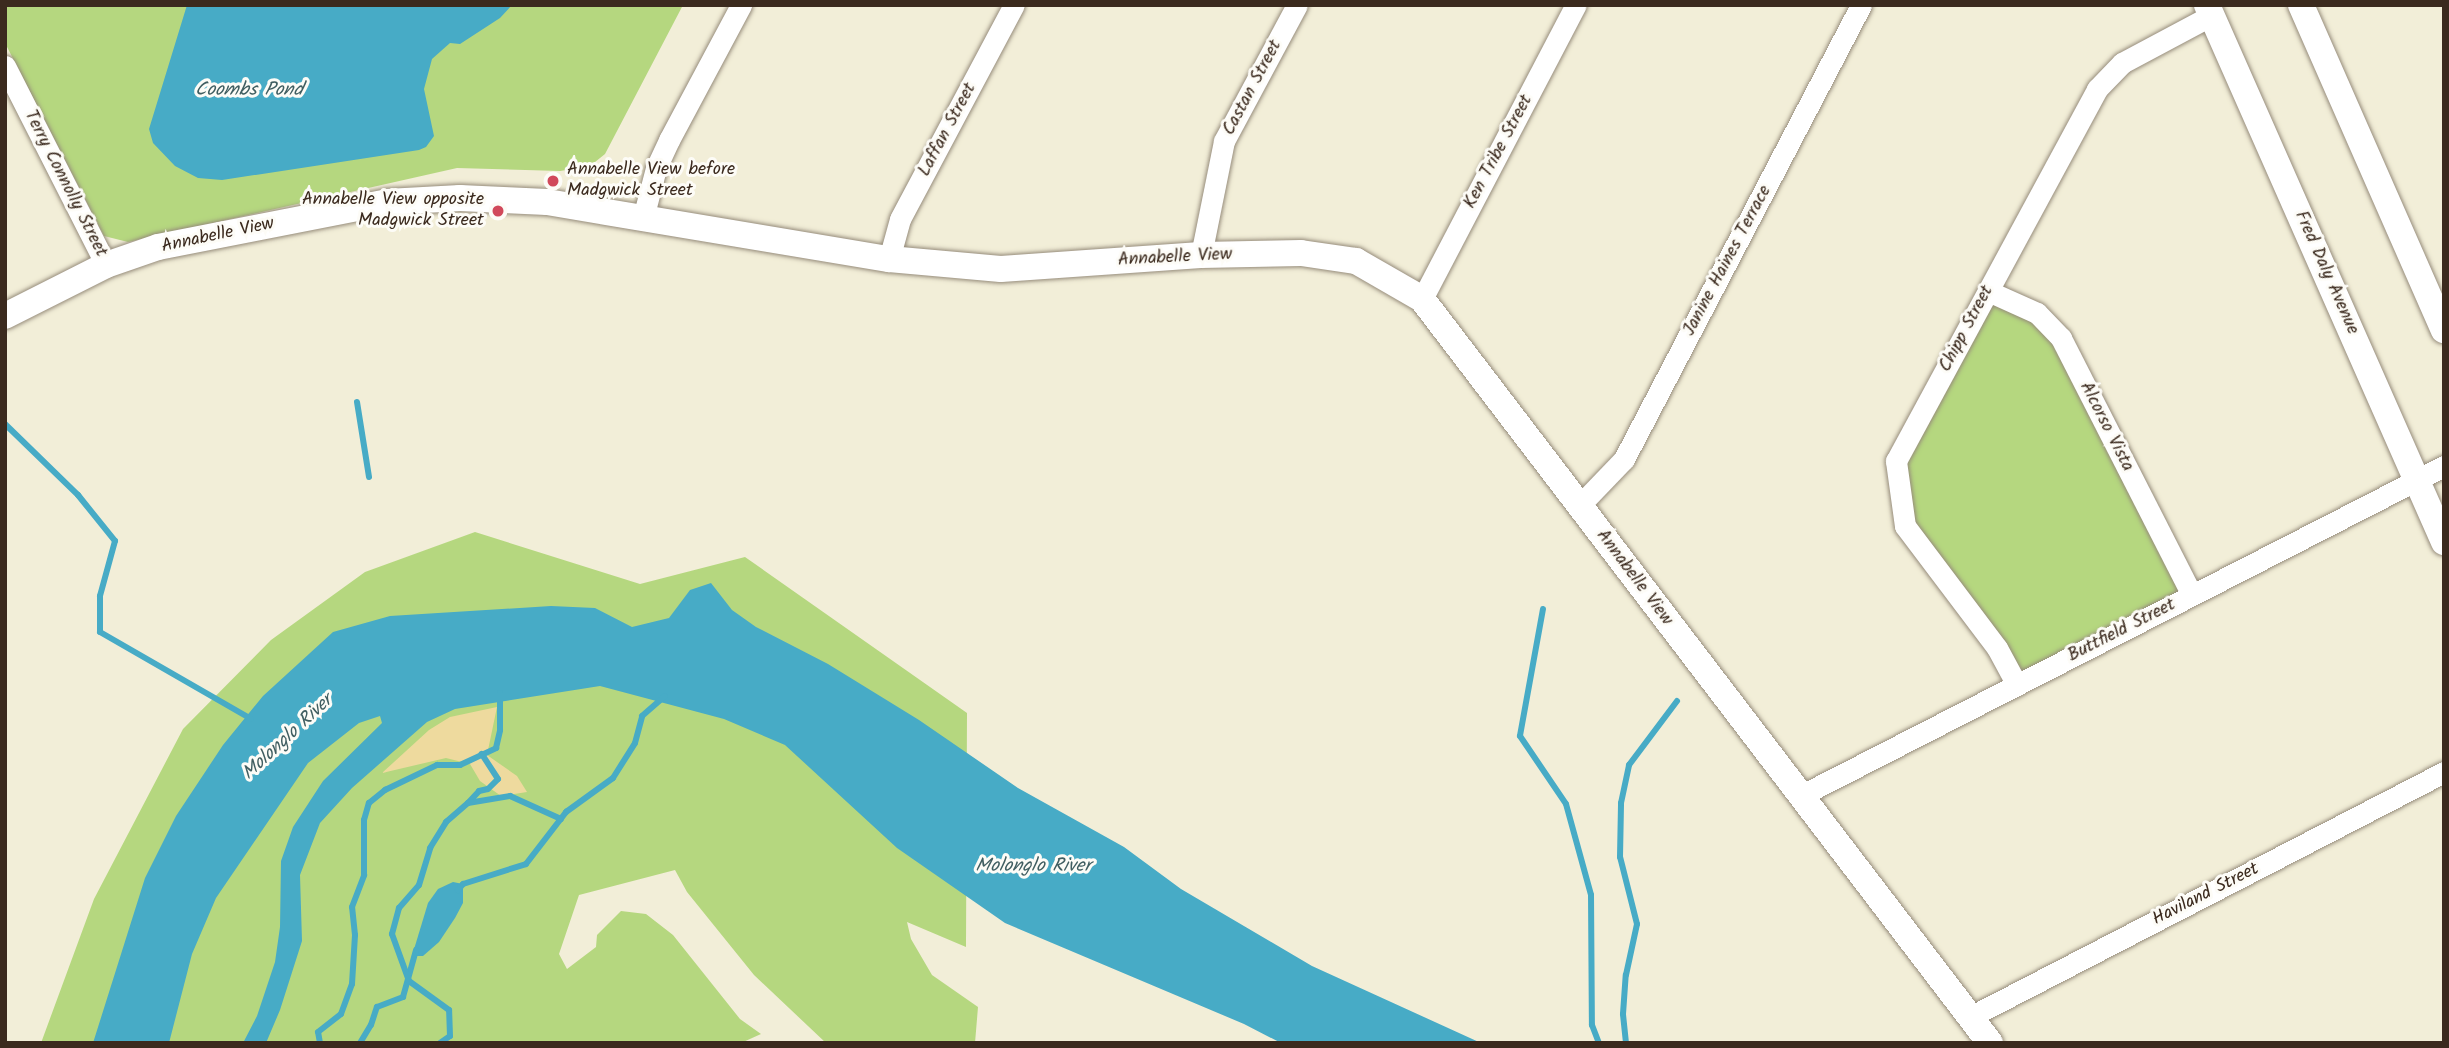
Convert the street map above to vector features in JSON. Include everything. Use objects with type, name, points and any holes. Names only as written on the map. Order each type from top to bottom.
[{"type":"street","points":[[643,218],[665,149],[741,5]]},
{"type":"street","name":"Laffan Street","points":[[890,258],[901,219],[1014,5]]},
{"type":"street","name":"Castan Street","points":[[1201,255],[1224,141],[1297,5]]},
{"type":"street","name":"Ken Tribe Street","points":[[1422,299],[1576,5]]},
{"type":"street","name":"Janine Haines Terrace","points":[[1579,506],[1624,459],[1861,5]]},
{"type":"street","points":[[2301,5],[2444,330]]},
{"type":"street","name":"Chipp Street","points":[[2017,685],[1997,648],[1905,526],[1896,461],[2097,89],[2122,63],[2210,10]]},
{"type":"street","name":"Fred Daly Avenue","points":[[2210,10],[2444,542]]},
{"type":"street","name":"Terry Connolly Street","points":[[5,66],[106,265]]},
{"type":"street","name":"Annabelle View","points":[[5,316],[106,265],[158,247],[387,202],[460,198],[507,199],[890,258],[1001,269],[1201,255],[1301,253],[1356,261],[1422,299],[1968,1018],[1990,1043]]},
{"type":"street","name":"Alcorso Vista","points":[[1988,290],[2037,313],[2062,338],[2192,595]]},
{"type":"street","name":"Buttfield Street","points":[[1800,796],[2444,466]]},
{"type":"street","name":"Haviland Street","points":[[1968,1018],[2444,772]]},
{"type":"green space","points":[[5,5],[683,5],[605,154],[590,166],[560,171],[457,168],[128,242],[104,236],[5,43]]},
{"type":"green space","points":[[1988,291],[2037,313],[2192,595],[2017,685],[1905,526],[1896,461]]},
{"type":"green space","points":[[475,532],[640,584],[745,557],[967,713],[966,947],[907,922],[911,939],[932,975],[978,1007],[975,1043],[826,1043],[754,975],[687,892],[675,870],[579,895],[559,954],[567,969],[596,947],[597,935],[621,911],[646,914],[673,935],[740,1019],[761,1034],[741,1043],[41,1043],[94,899],[183,729],[271,640],[365,572]]},
{"type":"sand","points":[[497,707],[487,755],[517,776],[527,792],[501,796],[480,781],[470,764],[446,758],[382,773],[429,730],[450,717]]},
{"type":"water","name":"Coombs Pond","points":[[187,5],[512,5],[500,18],[460,44],[450,43],[432,59],[424,89],[434,136],[426,147],[222,180],[198,178],[175,166],[153,143],[149,129]]},
{"type":"water","name":"Molonglo River","points":[[711,583],[732,610],[756,627],[828,664],[919,720],[1018,788],[1124,847],[1181,889],[1312,966],[1481,1043],[1281,1043],[1244,1024],[1005,923],[897,848],[785,745],[724,719],[600,686],[455,709],[427,722],[352,788],[320,823],[300,875],[302,941],[280,1010],[266,1043],[243,1043],[257,1016],[275,962],[280,927],[281,861],[293,827],[323,781],[382,723],[380,716],[359,723],[308,763],[216,898],[192,954],[169,1043],[93,1043],[145,878],[176,816],[223,745],[263,696],[333,632],[390,616],[551,606],[595,608],[632,627],[669,618],[690,590]]},
{"type":"water","points":[[453,882],[463,884],[463,903],[455,918],[439,942],[423,956],[412,956],[428,903],[438,889]]},
{"type":"waterway","points":[[357,402],[369,477]]},
{"type":"waterway","points":[[5,424],[78,495],[115,541],[100,596],[100,632],[251,719]]},
{"type":"waterway","points":[[1543,609],[1520,736],[1566,804],[1591,895],[1592,1025],[1599,1043]]},
{"type":"waterway","points":[[320,1043],[318,1032],[341,1014],[352,984],[355,935],[352,907],[364,875],[364,820],[369,803],[385,790],[437,765],[460,765],[496,748],[500,730],[500,693]]},
{"type":"waterway","points":[[458,890],[463,884],[526,864],[566,812],[613,778],[635,743],[642,716],[665,696]]},
{"type":"waterway","points":[[1626,1043],[1623,1014],[1626,975],[1637,924],[1620,857],[1621,803],[1629,765],[1677,701]]},
{"type":"waterway","points":[[468,803],[479,791],[488,789],[498,779],[482,754]]},
{"type":"waterway","points":[[440,1043],[450,1036],[449,1010],[409,981],[392,934],[399,908],[419,885],[430,848],[446,822],[468,803],[510,796],[561,819]]},
{"type":"waterway","points":[[360,1043],[371,1025],[377,1007],[403,997],[416,950]]},
{"type":"place","name":"Annabelle View before Madgwick Street","points":[[553,181]]},
{"type":"place","name":"Annabelle View opposite Madgwick Street","points":[[498,211]]}]
